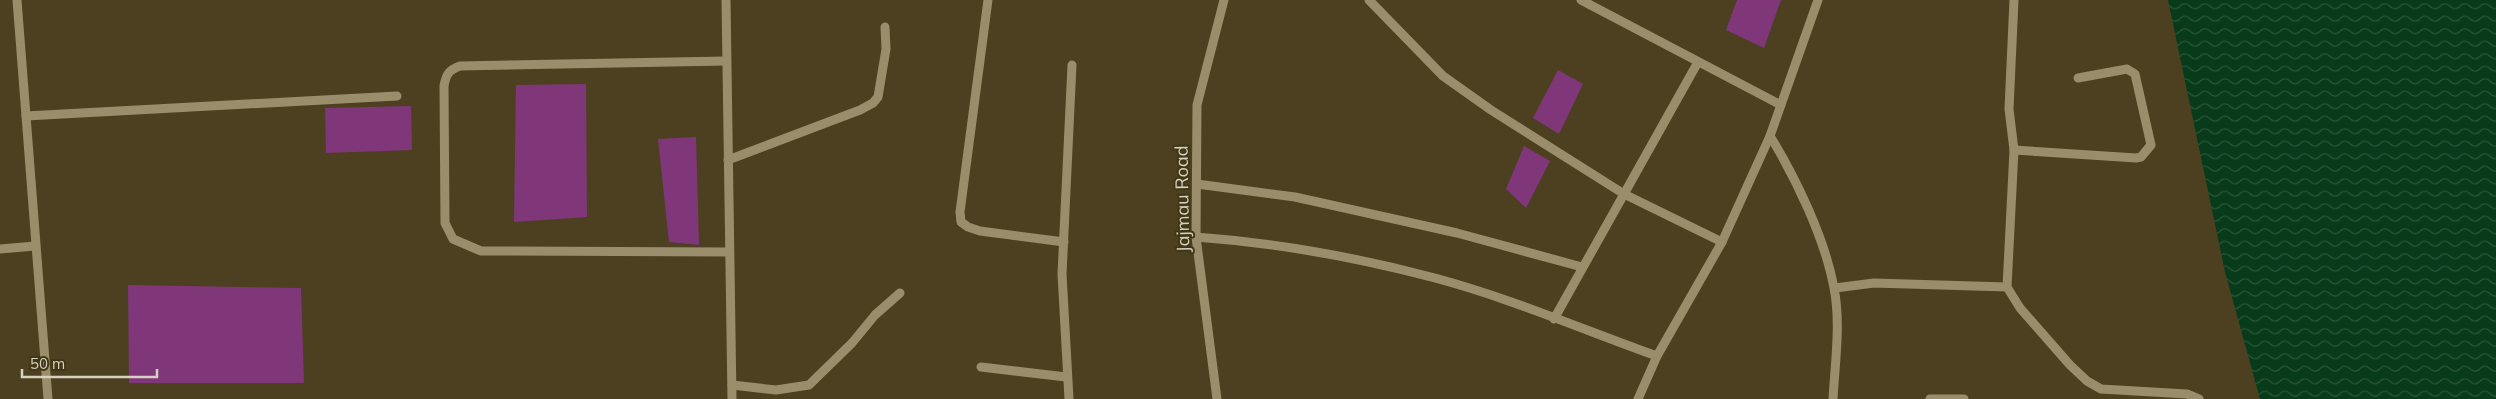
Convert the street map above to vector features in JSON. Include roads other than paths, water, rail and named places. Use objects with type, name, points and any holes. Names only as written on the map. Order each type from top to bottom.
[{"type":"street","points":[[17,0],[48,399]]},
{"type":"street","points":[[726,0],[732,399]]},
{"type":"street","points":[[988,0],[960,212],[961,222],[968,227],[980,231],[1064,242]]},
{"type":"street","name":"Jajmau Road","points":[[1217,399],[1196,237],[1196,184],[1198,106],[1224,0]]},
{"type":"street","points":[[1368,0],[1443,76],[1492,110],[1624,194],[1722,242]]},
{"type":"street","points":[[1581,0],[1781,105]]},
{"type":"street","points":[[1638,399],[1657,356],[1722,242],[1770,136],[1818,0]]},
{"type":"street","points":[[2014,0],[2009,109],[2014,150],[2007,287],[2020,308],[2070,365],[2087,381],[2101,389],[2187,394],[2199,399]]},
{"type":"street","points":[[728,160],[860,110],[873,103],[878,97],[886,49],[885,28]]},
{"type":"street","points":[[726,60],[460,66],[451,69],[445,76],[444,86],[445,223],[453,239],[481,251],[729,252]]},
{"type":"street","points":[[1554,319],[1698,62]]},
{"type":"street","points":[[1069,399],[1066,377],[1062,274],[1072,65]]},
{"type":"street","points":[[2014,150],[2136,158],[2147,151],[2151,145],[2135,74],[2127,69],[2078,78]]},
{"type":"street","points":[[26,116],[398,96]]},
{"type":"street","points":[[1770,136],[1786,162],[1814,223],[1834,288],[1837,339],[1833,399]]},
{"type":"street","points":[[1196,184],[1295,197],[1458,233],[1582,267]]},
{"type":"street","points":[[1196,237],[1260,242],[1314,250],[1434,278],[1657,356]]},
{"type":"street","points":[[0,250],[35,246]]},
{"type":"street","points":[[1834,288],[1874,283],[2007,287]]},
{"type":"street","points":[[732,385],[776,390],[809,385],[852,343],[875,315],[900,293]]},
{"type":"street","points":[[981,367],[1066,377]]},
{"type":"street","points":[[1930,399],[1964,399]]},
{"type":"water","points":[[2168,0],[2496,0],[2496,399],[2260,399],[2225,272]]}]
